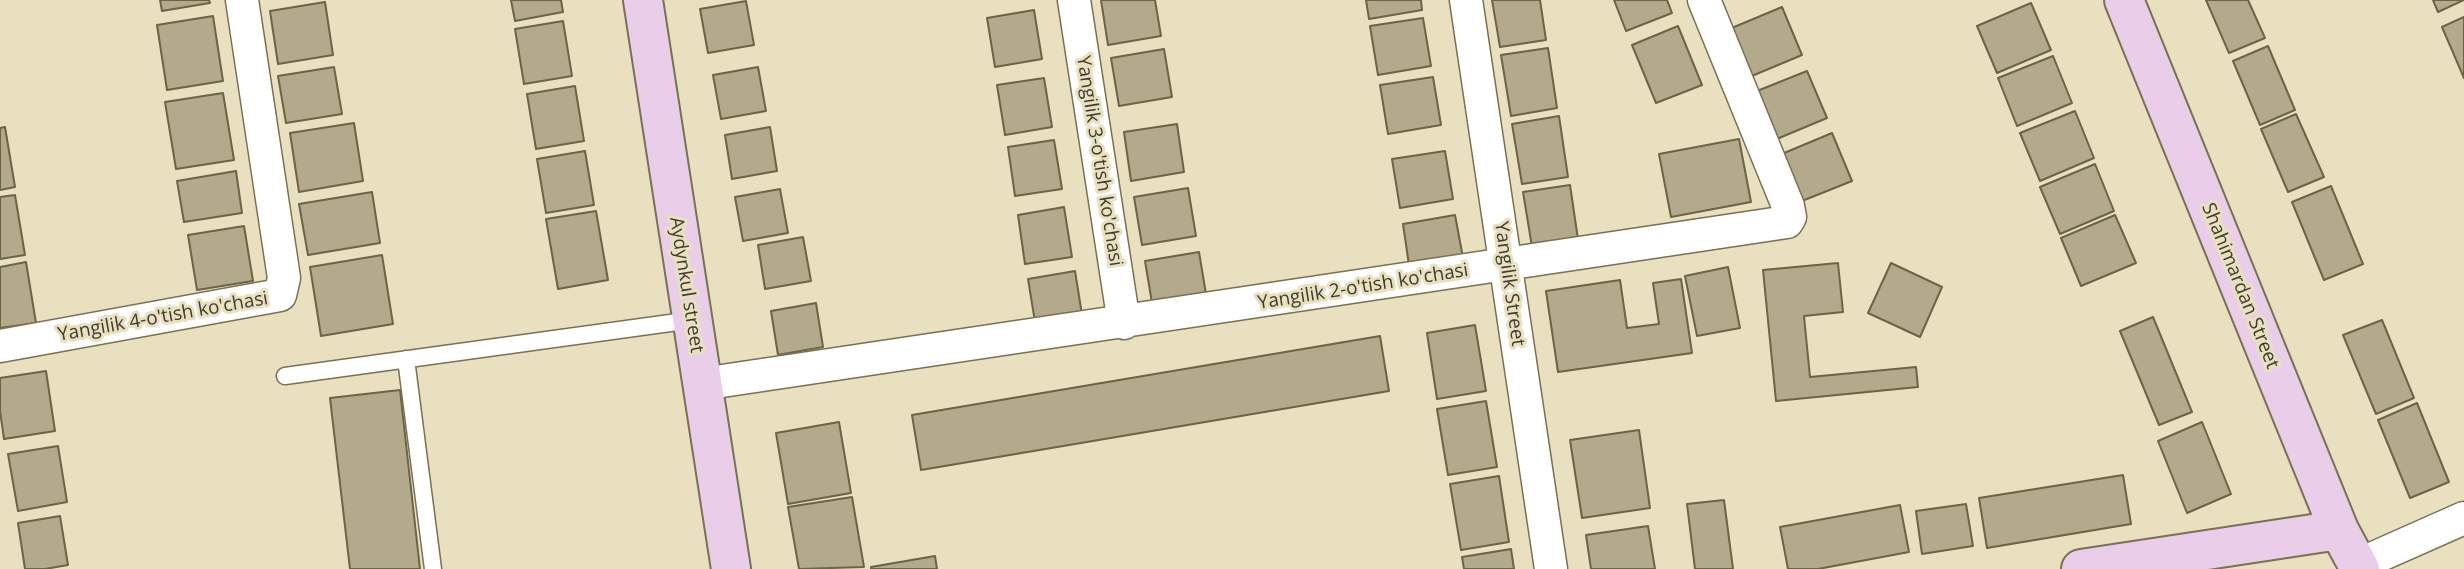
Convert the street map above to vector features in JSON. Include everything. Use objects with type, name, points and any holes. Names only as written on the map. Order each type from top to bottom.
[{"type":"street","name":"Yangilik 4-o'tish ko'chasi","points":[[0,346],[280,295],[284,278],[242,0]]},
{"type":"street","name":"Aydynkul street","points":[[643,0],[731,569]]},
{"type":"street","name":"Yangilik 3-o'tish ko'chasi","points":[[1074,0],[1124,323]]},
{"type":"street","name":"Yangilik Street","points":[[1466,0],[1551,569]]},
{"type":"street","name":"Yangilik 2-o'tish ko'chasi","points":[[702,384],[1787,222],[1790,217],[1788,206],[1704,0]]},
{"type":"street","name":"Shahimardan Street","points":[[2123,0],[2339,530],[2359,567]]},
{"type":"street","points":[[2359,567],[2464,518]]},
{"type":"street","points":[[2081,569],[2339,530]]},
{"type":"lane","points":[[285,376],[692,320]]},
{"type":"lane","points":[[406,359],[433,569]]},
{"type":"building","points":[[160,0],[209,0],[210,3],[162,11]]},
{"type":"building","points":[[511,0],[561,0],[563,12],[515,21]]},
{"type":"building","points":[[1101,0],[1155,0],[1161,36],[1108,45]]},
{"type":"building","points":[[1366,0],[1421,0],[1422,10],[1369,19]]},
{"type":"building","points":[[1492,0],[1540,0],[1546,40],[1500,47]]},
{"type":"building","points":[[1614,0],[1667,0],[1672,13],[1626,31]]},
{"type":"building","points":[[2206,0],[2248,0],[2265,38],[2229,53]]},
{"type":"building","points":[[2433,0],[2464,0],[2438,12]]},
{"type":"building","points":[[746,1],[754,45],[708,53],[700,9]]},
{"type":"building","points":[[325,2],[333,55],[278,64],[270,11]]},
{"type":"building","points":[[2031,3],[2051,50],[1997,73],[1977,26]]},
{"type":"building","points":[[1782,7],[1802,55],[1747,78],[1727,30]]},
{"type":"building","points":[[1034,10],[1042,59],[995,67],[987,18]]},
{"type":"building","points":[[213,16],[223,81],[167,90],[157,25]]},
{"type":"building","points":[[2464,17],[2464,78],[2442,27]]},
{"type":"building","points":[[1423,18],[1431,66],[1378,75],[1370,26]]},
{"type":"building","points":[[563,21],[572,76],[524,84],[515,29]]},
{"type":"building","points":[[1678,26],[1702,85],[1656,103],[1632,45]]},
{"type":"building","points":[[2268,46],[2295,110],[2260,125],[2233,61]]},
{"type":"building","points":[[1548,48],[1557,108],[1511,116],[1501,55]]},
{"type":"building","points":[[1164,49],[1172,97],[1119,106],[1111,58]]},
{"type":"building","points":[[2053,56],[2072,103],[2017,126],[1998,78]]},
{"type":"building","points":[[334,67],[342,114],[286,123],[278,76]]},
{"type":"building","points":[[758,67],[766,111],[721,119],[713,75]]},
{"type":"building","points":[[1807,71],[1827,118],[1772,141],[1752,93]]},
{"type":"building","points":[[1433,77],[1441,125],[1388,134],[1380,85]]},
{"type":"building","points":[[1044,78],[1052,127],[1005,135],[997,85]]},
{"type":"building","points":[[575,86],[584,141],[536,149],[527,94]]},
{"type":"building","points":[[223,93],[234,160],[176,169],[165,102]]},
{"type":"building","points":[[2075,111],[2094,158],[2040,181],[2020,133]]},
{"type":"building","points":[[2296,114],[2324,177],[2288,192],[2261,129]]},
{"type":"building","points":[[1559,116],[1568,177],[1522,184],[1512,124]]},
{"type":"building","points":[[354,123],[363,181],[299,192],[290,133]]},
{"type":"building","points":[[1177,124],[1184,172],[1131,181],[1124,132]]},
{"type":"building","points":[[5,127],[15,187],[0,190],[0,128]]},
{"type":"building","points":[[770,127],[777,171],[732,179],[725,135]]},
{"type":"building","points":[[1832,133],[1852,181],[1797,203],[1777,156]]},
{"type":"building","points":[[1739,139],[1751,202],[1671,217],[1659,154]]},
{"type":"building","points":[[1054,140],[1062,189],[1015,196],[1008,147]]},
{"type":"building","points":[[585,151],[594,205],[546,213],[537,159]]},
{"type":"building","points":[[1445,151],[1453,199],[1400,208],[1392,159]]},
{"type":"building","points":[[2095,164],[2114,211],[2060,234],[2040,187]]},
{"type":"building","points":[[236,171],[242,213],[184,222],[177,181]]},
{"type":"building","points":[[1570,185],[1579,246],[1533,253],[1523,192]]},
{"type":"building","points":[[2331,186],[2363,264],[2324,280],[2292,202]]},
{"type":"building","points":[[1188,188],[1196,236],[1142,245],[1134,197]]},
{"type":"building","points":[[780,189],[788,233],[743,241],[735,197]]},
{"type":"building","points":[[372,192],[380,243],[308,255],[299,204]]},
{"type":"building","points":[[15,195],[25,255],[0,259],[0,197]]},
{"type":"building","points":[[1064,207],[1072,257],[1025,264],[1018,215]]},
{"type":"building","points":[[596,211],[608,280],[558,289],[546,219]]},
{"type":"building","points":[[1455,215],[1464,263],[1410,272],[1403,224]]},
{"type":"building","points":[[2115,215],[2136,263],[2081,286],[2061,238]]},
{"type":"building","points":[[244,226],[253,281],[197,290],[188,235]]},
{"type":"building","points":[[803,237],[811,281],[765,289],[758,245]]},
{"type":"building","points":[[1199,252],[1207,300],[1153,309],[1145,261]]},
{"type":"building","points":[[382,255],[393,324],[321,336],[310,267]]},
{"type":"building","points":[[26,262],[36,323],[0,328],[0,267]]},
{"type":"building","points":[[1838,263],[1843,312],[1804,316],[1810,377],[1916,367],[1918,387],[1776,401],[1763,270]]},
{"type":"building","points":[[1891,263],[1942,287],[1920,337],[1868,313]]},
{"type":"building","points":[[1728,267],[1740,328],[1697,336],[1685,276]]},
{"type":"building","points":[[1075,271],[1083,321],[1036,328],[1028,279]]},
{"type":"building","points":[[1681,279],[1692,353],[1558,372],[1546,291],[1620,280],[1627,328],[1659,324],[1653,283]]},
{"type":"building","points":[[816,303],[823,347],[778,355],[771,311]]},
{"type":"building","points":[[2153,317],[2192,412],[2159,425],[2120,331]]},
{"type":"building","points":[[2382,320],[2414,398],[2376,414],[2343,335]]},
{"type":"building","points":[[1475,325],[1486,391],[1437,399],[1427,333]]},
{"type":"building","points":[[1380,336],[1389,391],[921,470],[912,415]]},
{"type":"building","points":[[46,371],[55,431],[4,439],[0,411],[0,378]]},
{"type":"building","points":[[400,390],[420,569],[350,569],[330,398]]},
{"type":"building","points":[[1486,401],[1497,467],[1448,475],[1437,409]]},
{"type":"building","points":[[2417,403],[2449,482],[2410,498],[2378,420]]},
{"type":"building","points":[[839,422],[851,493],[788,504],[776,433]]},
{"type":"building","points":[[2202,422],[2231,494],[2187,513],[2158,441]]},
{"type":"building","points":[[1639,430],[1650,508],[1582,518],[1570,440]]},
{"type":"building","points":[[58,446],[67,502],[18,511],[8,454]]},
{"type":"building","points":[[2123,475],[2131,524],[1987,548],[1979,498]]},
{"type":"building","points":[[1499,476],[1509,542],[1461,550],[1450,484]]},
{"type":"building","points":[[852,497],[864,567],[799,569],[788,507]]},
{"type":"building","points":[[1724,500],[1733,569],[1695,569],[1687,504]]},
{"type":"building","points":[[1966,504],[1973,546],[1922,554],[1916,511]]},
{"type":"building","points":[[1900,505],[1909,552],[1818,569],[1788,569],[1780,527]]},
{"type":"building","points":[[60,516],[68,565],[25,569],[18,523]]},
{"type":"building","points":[[1648,526],[1655,569],[1591,569],[1586,535]]},
{"type":"building","points":[[1511,549],[1514,569],[1464,569],[1462,557]]},
{"type":"building","points":[[935,556],[937,569],[871,569],[871,567]]}]
